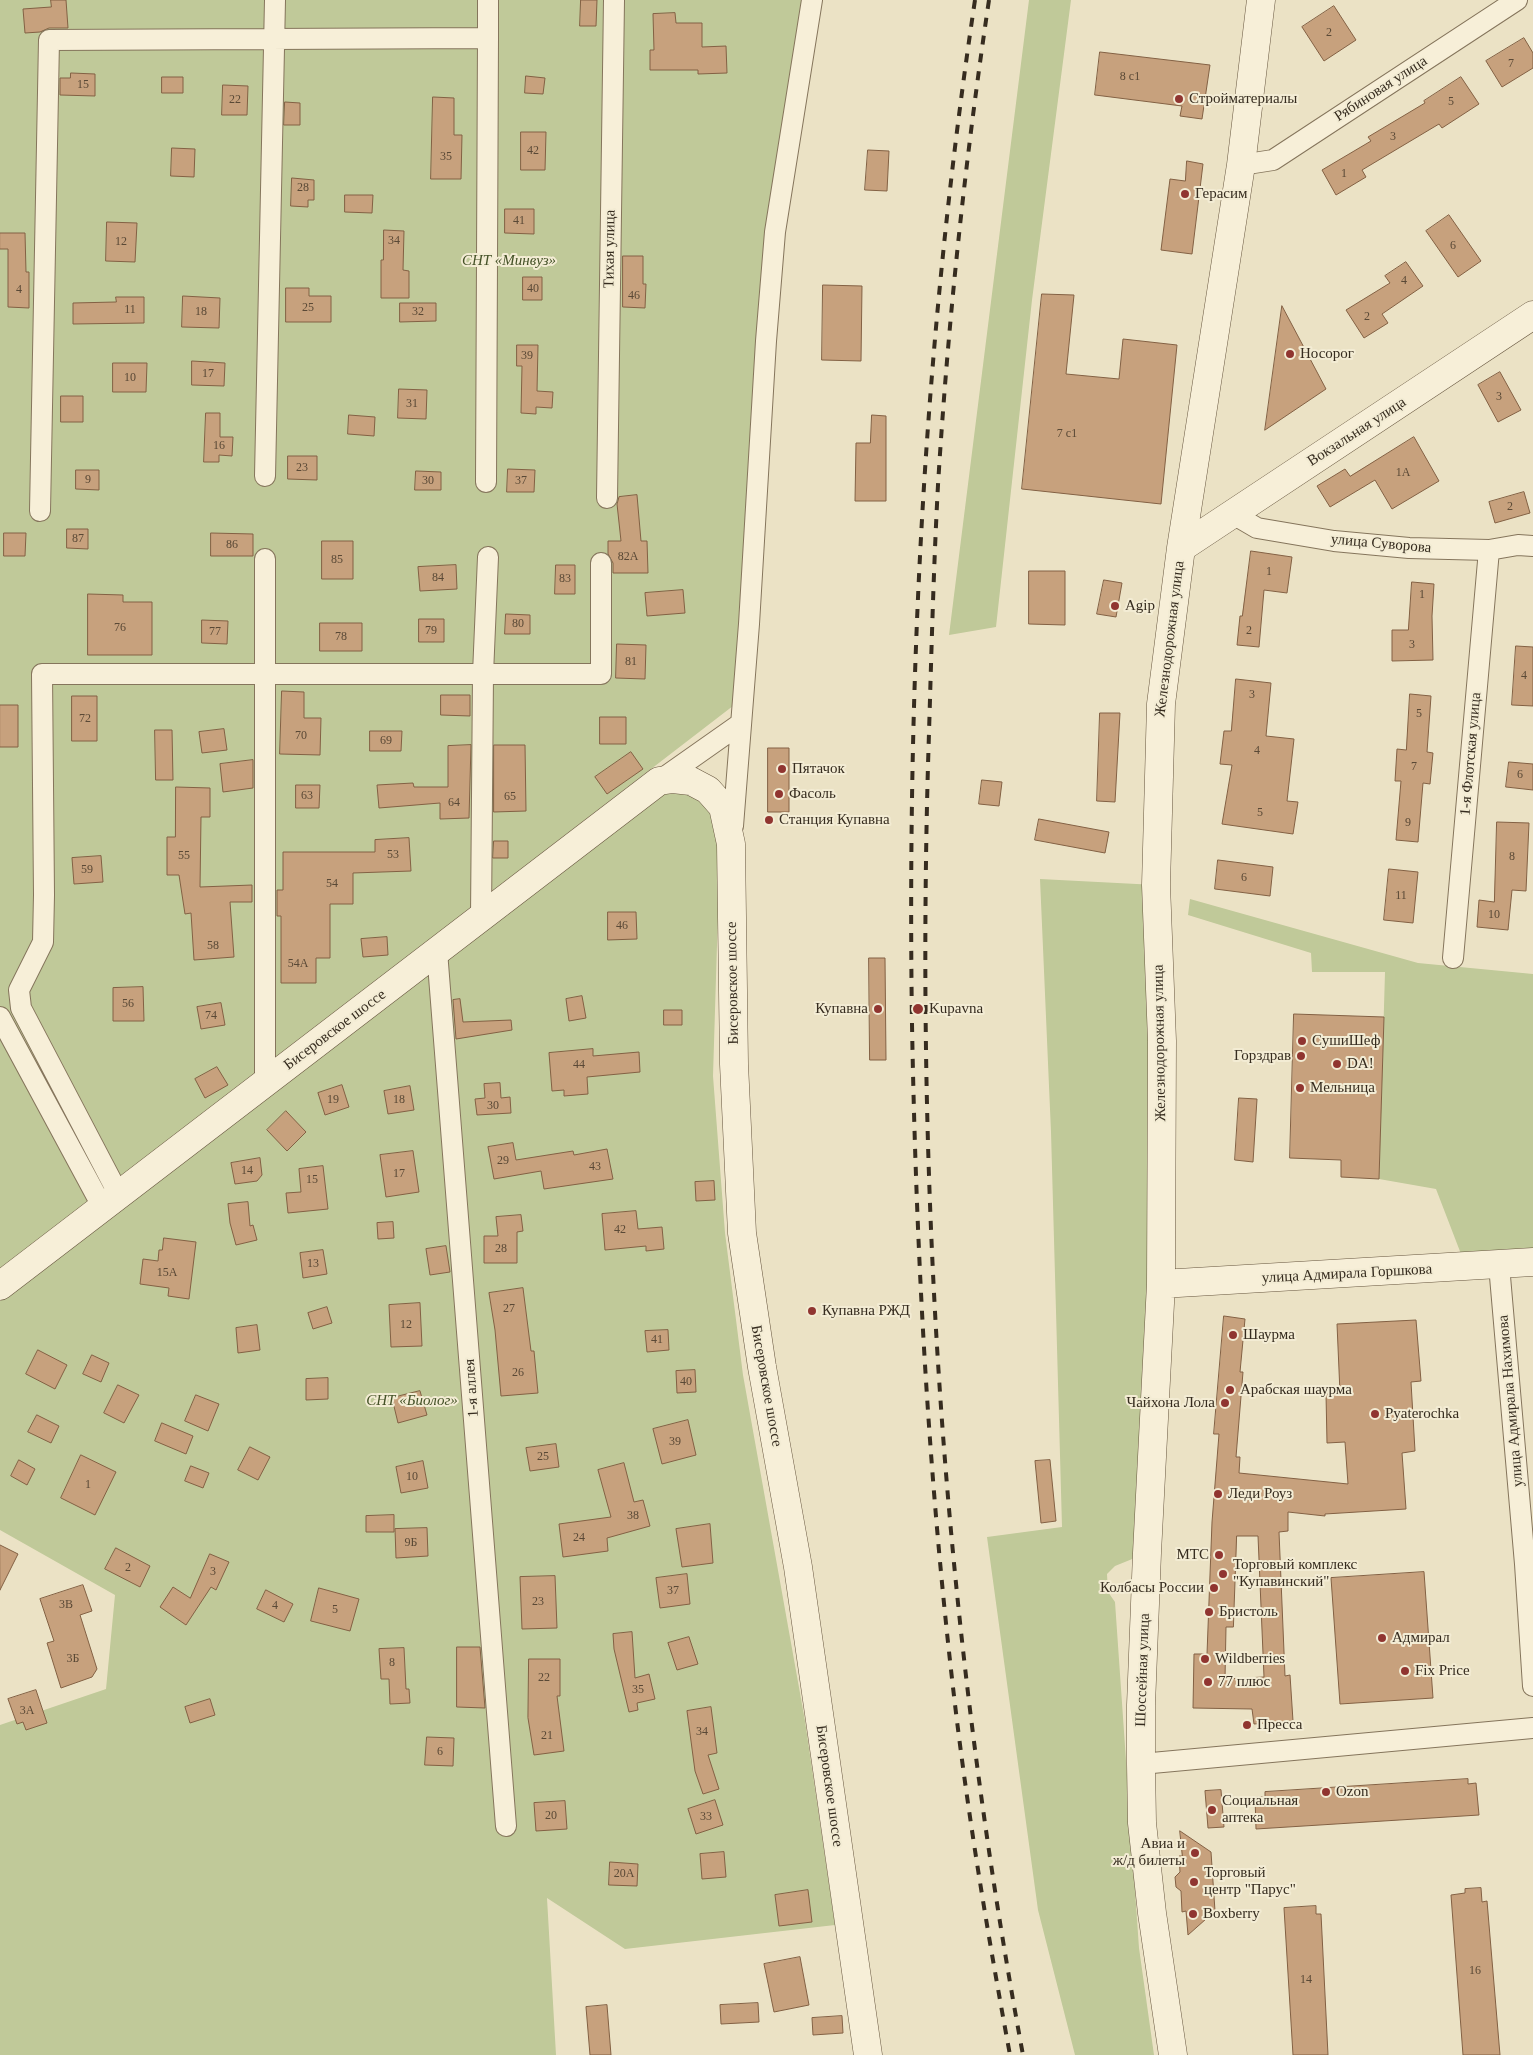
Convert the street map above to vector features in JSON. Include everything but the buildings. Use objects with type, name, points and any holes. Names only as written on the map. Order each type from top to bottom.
[{"type":"main road","name":"Железнодорожная улица","points":[[1162,1284],[1162,1041],[1156,885],[1161,704],[1181,548],[1241,165],[1262,0]]},
{"type":"main road","name":"Вокзальная улица","points":[[1181,548],[1533,315]]},
{"type":"main road","name":"Бисеровское шоссе","points":[[0,1286],[659,781],[673,779],[691,781],[708,790],[723,807],[732,844],[734,1064],[742,1233],[762,1367],[798,1567],[868,2055]]},
{"type":"main road","name":"улица Адмирала Горшкова","points":[[1162,1284],[1533,1262]]},
{"type":"main road","name":"Шоссейная улица","points":[[1162,1284],[1147,1553],[1141,1706],[1141,1764],[1142,1823],[1152,1913],[1173,2055]]},
{"type":"street","points":[[265,476],[275,0]]},
{"type":"street","points":[[486,482],[488,0]]},
{"type":"street","name":"Тихая улица","points":[[606,498],[614,0]]},
{"type":"street","points":[[732,844],[749,624],[766,341],[775,232],[812,0]]},
{"type":"street","name":"Рябиновая улица","points":[[1241,165],[1273,160],[1517,0]]},
{"type":"street","points":[[40,511],[49,40],[488,38]]},
{"type":"street","name":"улица Суворова","points":[[1233,514],[1257,528],[1334,541],[1409,548],[1489,550],[1533,546]]},
{"type":"street","name":"1-я Флотская улица","points":[[1453,958],[1489,550]]},
{"type":"street","points":[[481,917],[483,674],[488,558]]},
{"type":"street","points":[[264,559],[265,1083]]},
{"type":"street","points":[[111,1202],[21,1008],[19,990],[43,942],[42,674],[601,674],[601,563]]},
{"type":"street","points":[[659,781],[740,724]]},
{"type":"street","name":"1-я аллея","points":[[437,951],[506,1826]]},
{"type":"street","points":[[0,1017],[111,1202]]},
{"type":"street","name":"улица Адмирала Нахимова","points":[[1499,1265],[1525,1564],[1533,1686]]},
{"type":"street","points":[[1141,1764],[1533,1728]]},
{"type":"green space","name":"СНТ «Минвуз»","points":[[0,0],[812,0],[775,232],[742,699],[0,1270]]},
{"type":"green space","points":[[1029,0],[1071,0],[1032,300],[996,627],[949,635]]},
{"type":"green space","name":"СНТ «Биолог»","points":[[664,792],[689,793],[703,801],[708,807],[714,822],[720,846],[713,1076],[725,1233],[743,1375],[805,1721],[835,1925],[625,1949],[547,1898],[556,2055],[0,2055],[0,1725],[106,1689],[115,1595],[0,1530],[0,1301]]},
{"type":"green space","points":[[1040,879],[1156,885],[1147,1553],[1115,1566],[1107,1574],[1108,1592],[1115,1602],[1139,1948],[1154,2055],[1075,2055],[1038,1910],[987,1537],[1062,1527],[1051,1132]]},
{"type":"green space","points":[[1190,899],[1418,963],[1533,974],[1533,1262],[1466,1267],[1436,1189],[1379,1179],[1385,972],[1312,972],[1311,953],[1188,915]]},
{"type":"railway","points":[[975,0],[957,128],[943,255],[931,383],[923,510],[916,638],[913,767],[911,895],[912,1024],[920,1276],[937,1528],[954,1696],[972,1831],[1010,2055]]},
{"type":"railway","points":[[989,0],[958,242],[938,485],[933,590],[925,927],[927,1089],[932,1251],[941,1413],[955,1574],[973,1735],[996,1895],[1023,2055]]},
{"type":"place","name":"Стройматериалы","points":[[1179,99]]},
{"type":"place","name":"Герасим","points":[[1185,194]]},
{"type":"place","name":"Носорог","points":[[1290,354]]},
{"type":"place","name":"Agip","points":[[1115,606]]},
{"type":"place","name":"Пятачок","points":[[782,769]]},
{"type":"place","name":"Фасоль","points":[[779,794]]},
{"type":"place","name":"Станция Купавна","points":[[769,820]]},
{"type":"place","name":"Купавна","points":[[878,1009]]},
{"type":"place","name":"Kupavna","points":[[918,1009]]},
{"type":"place","name":"СушиШеф","points":[[1302,1041]]},
{"type":"place","name":"Горздрав","points":[[1301,1056]]},
{"type":"place","name":"DA!","points":[[1337,1064]]},
{"type":"place","name":"Мельница","points":[[1300,1088]]},
{"type":"place","name":"Купавна РЖД","points":[[812,1311]]},
{"type":"place","name":"Шаурма","points":[[1233,1335]]},
{"type":"place","name":"Арабская шаурма","points":[[1230,1390]]},
{"type":"place","name":"Чайхона Лола","points":[[1225,1403]]},
{"type":"place","name":"Pyaterochka","points":[[1375,1414]]},
{"type":"place","name":"Леди Роуз","points":[[1218,1494]]},
{"type":"place","name":"МТС","points":[[1219,1555]]},
{"type":"place","name":"Торговый комплекс \"Купавинский\"","points":[[1223,1574]]},
{"type":"place","name":"Колбасы России","points":[[1214,1588]]},
{"type":"place","name":"Бристоль","points":[[1209,1612]]},
{"type":"place","name":"Адмирал","points":[[1382,1638]]},
{"type":"place","name":"Wildberries","points":[[1205,1659]]},
{"type":"place","name":"Fix Price","points":[[1405,1671]]},
{"type":"place","name":"77 плюс","points":[[1208,1682]]},
{"type":"place","name":"Пресса","points":[[1247,1725]]},
{"type":"place","name":"Ozon","points":[[1326,1792]]},
{"type":"place","name":"Социальная аптека","points":[[1212,1810]]},
{"type":"place","name":"Авиа и ж/д билеты","points":[[1195,1853]]},
{"type":"place","name":"Торговый центр \"Парус\"","points":[[1194,1882]]},
{"type":"place","name":"Boxberry","points":[[1193,1914]]}]
